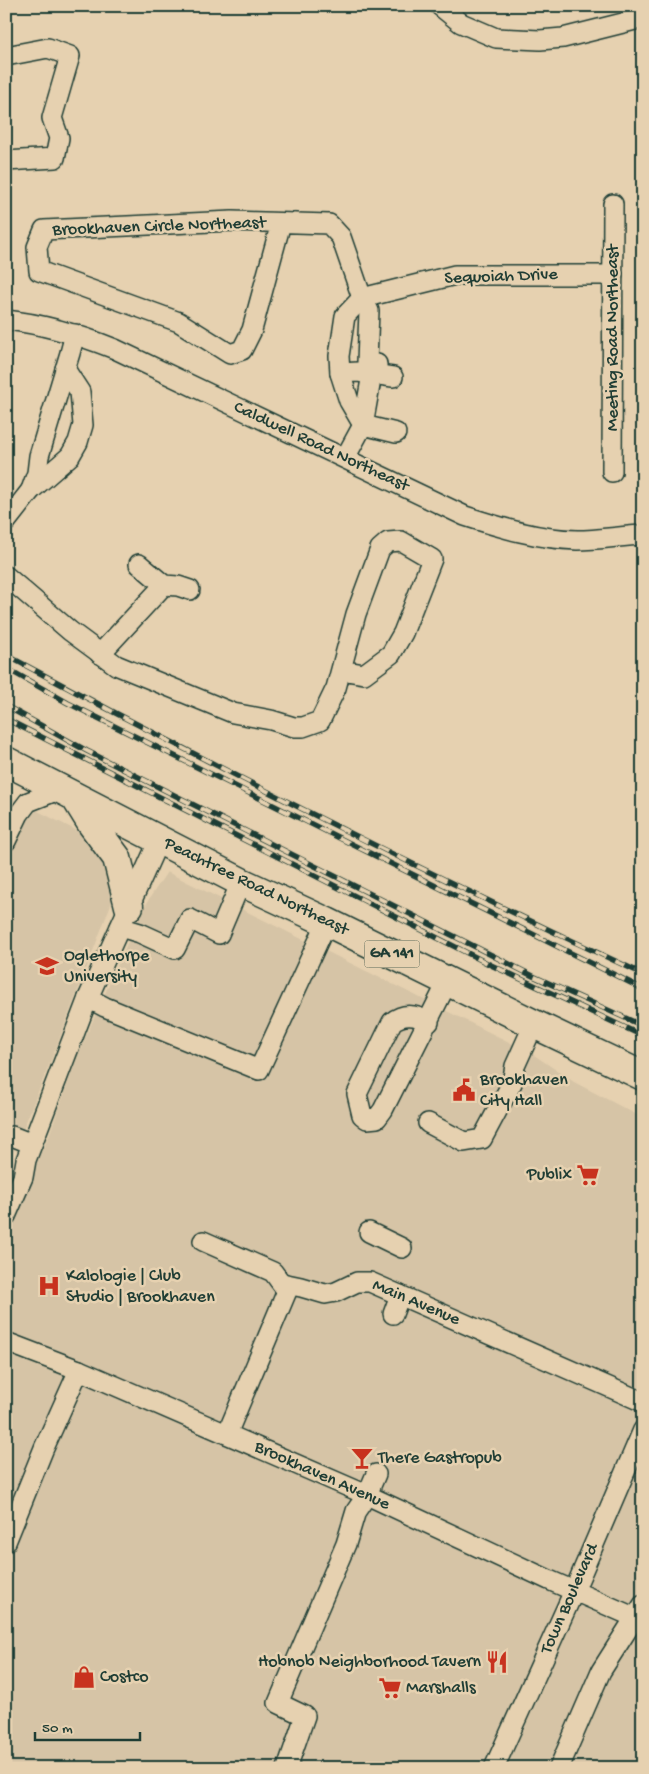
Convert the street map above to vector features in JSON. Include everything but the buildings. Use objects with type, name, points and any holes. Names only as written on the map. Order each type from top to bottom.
[{"type":"highway","name":"Peachtree Road Northeast","points":[[6,761],[242,882],[643,1076]]},
{"type":"highway","points":[[68,792],[117,858],[124,882],[124,916]]},
{"type":"street","points":[[440,6],[461,23],[496,38],[540,40],[563,38],[643,18]]},
{"type":"street","points":[[6,56],[48,48],[70,56],[52,118],[58,138],[54,158],[6,161]]},
{"type":"street","name":"Meeting Road Northeast","points":[[612,472],[613,204]]},
{"type":"street","name":"Brookhaven Circle Northeast","points":[[281,223],[252,330],[242,350],[230,354],[179,322],[39,271],[37,247],[44,230],[232,221],[329,224],[341,237],[366,304]]},
{"type":"street","name":"Sequoiah Drive","points":[[366,304],[455,275],[613,275]]},
{"type":"street","points":[[345,458],[363,426],[372,374],[378,367],[376,326],[366,304],[345,316],[339,356],[340,373],[349,400],[363,426],[396,433]]},
{"type":"street","name":"Caldwell Road Northeast","points":[[6,320],[75,334],[115,349],[465,516],[515,532],[547,538],[579,540],[643,535]]},
{"type":"street","points":[[6,522],[34,482],[47,447],[63,376],[75,334]]},
{"type":"street","points":[[340,373],[358,372],[392,377]]},
{"type":"street","points":[[34,482],[70,456],[78,442],[83,425],[80,392],[63,376]]},
{"type":"street","points":[[47,447],[70,456]]},
{"type":"street","points":[[6,576],[70,631],[116,665],[233,713],[271,720],[294,727],[303,727],[320,721],[336,688],[356,614],[380,549],[388,542],[401,542],[432,559],[403,633],[391,654],[364,674],[341,670]]},
{"type":"street","points":[[139,564],[164,585],[178,586],[190,590]]},
{"type":"street","points":[[100,654],[164,585]]},
{"type":"street","points":[[8,837],[19,814],[28,802],[68,792]]},
{"type":"street","points":[[6,805],[8,837]]},
{"type":"street","points":[[6,1216],[23,1177],[29,1152],[88,998],[159,840]]},
{"type":"street","points":[[124,916],[140,933],[175,949],[190,918],[219,934],[242,882]]},
{"type":"street","points":[[88,998],[104,1007],[259,1070],[327,922]]},
{"type":"street","points":[[429,1022],[418,1016],[412,1016],[402,1017],[392,1022],[357,1094],[362,1115],[367,1119],[377,1118],[384,1110],[429,1022],[448,981]]},
{"type":"street","points":[[428,1123],[464,1142],[482,1139],[512,1082],[515,1066],[534,1024]]},
{"type":"street","points":[[12,1136],[29,1152]]},
{"type":"street","points":[[6,1191],[15,1172],[29,1152]]},
{"type":"street","points":[[369,1232],[402,1248]]},
{"type":"street","points":[[203,1241],[273,1272],[287,1290],[227,1434]]},
{"type":"street","name":"Main Avenue","points":[[282,1283],[325,1294],[336,1292],[357,1282],[370,1282],[643,1402]]},
{"type":"street","points":[[393,1314],[400,1295]]},
{"type":"street","name":"Brookhaven Avenue","points":[[7,1342],[79,1370],[367,1495],[574,1591],[640,1615]]},
{"type":"street","points":[[6,1542],[44,1448],[79,1370]]},
{"type":"street","name":"Town Boulevard","points":[[494,1768],[574,1591],[643,1430]]},
{"type":"street","points":[[287,1768],[305,1716],[278,1703],[346,1544],[356,1511],[367,1495],[376,1474]]},
{"type":"street","points":[[559,1768],[601,1671],[640,1615]]},
{"type":"shaded area","name":"Oglethorpe University","points":[[6,795],[129,857],[52,1058],[6,1171]]},
{"type":"shaded area","points":[[167,872],[531,1053],[574,1082],[643,1118],[643,1768],[6,1768],[6,1244],[48,1138],[79,1052],[134,928],[149,899]]},
{"type":"railway","points":[[6,655],[322,819],[482,898],[643,974]]},
{"type":"railway","points":[[6,668],[68,703],[643,989]]},
{"type":"railway","points":[[6,706],[87,751],[533,976],[643,1026]]},
{"type":"railway","points":[[6,719],[491,965],[643,1036]]},
{"type":"place","name":"Oglethorpe University","points":[[47,966]]},
{"type":"place","name":"Brookhaven City Hall","points":[[464,1090]]},
{"type":"place","name":"Publix","points":[[588,1175]]},
{"type":"place","name":"Kalologie | Club Studio | Brookhaven","points":[[49,1286]]},
{"type":"place","name":"There Gastropub","points":[[362,1458]]},
{"type":"place","name":"Hobnob Neighborhood Tavern","points":[[497,1662]]},
{"type":"place","name":"Costco","points":[[84,1677]]},
{"type":"place","name":"Marshalls","points":[[390,1688]]}]
